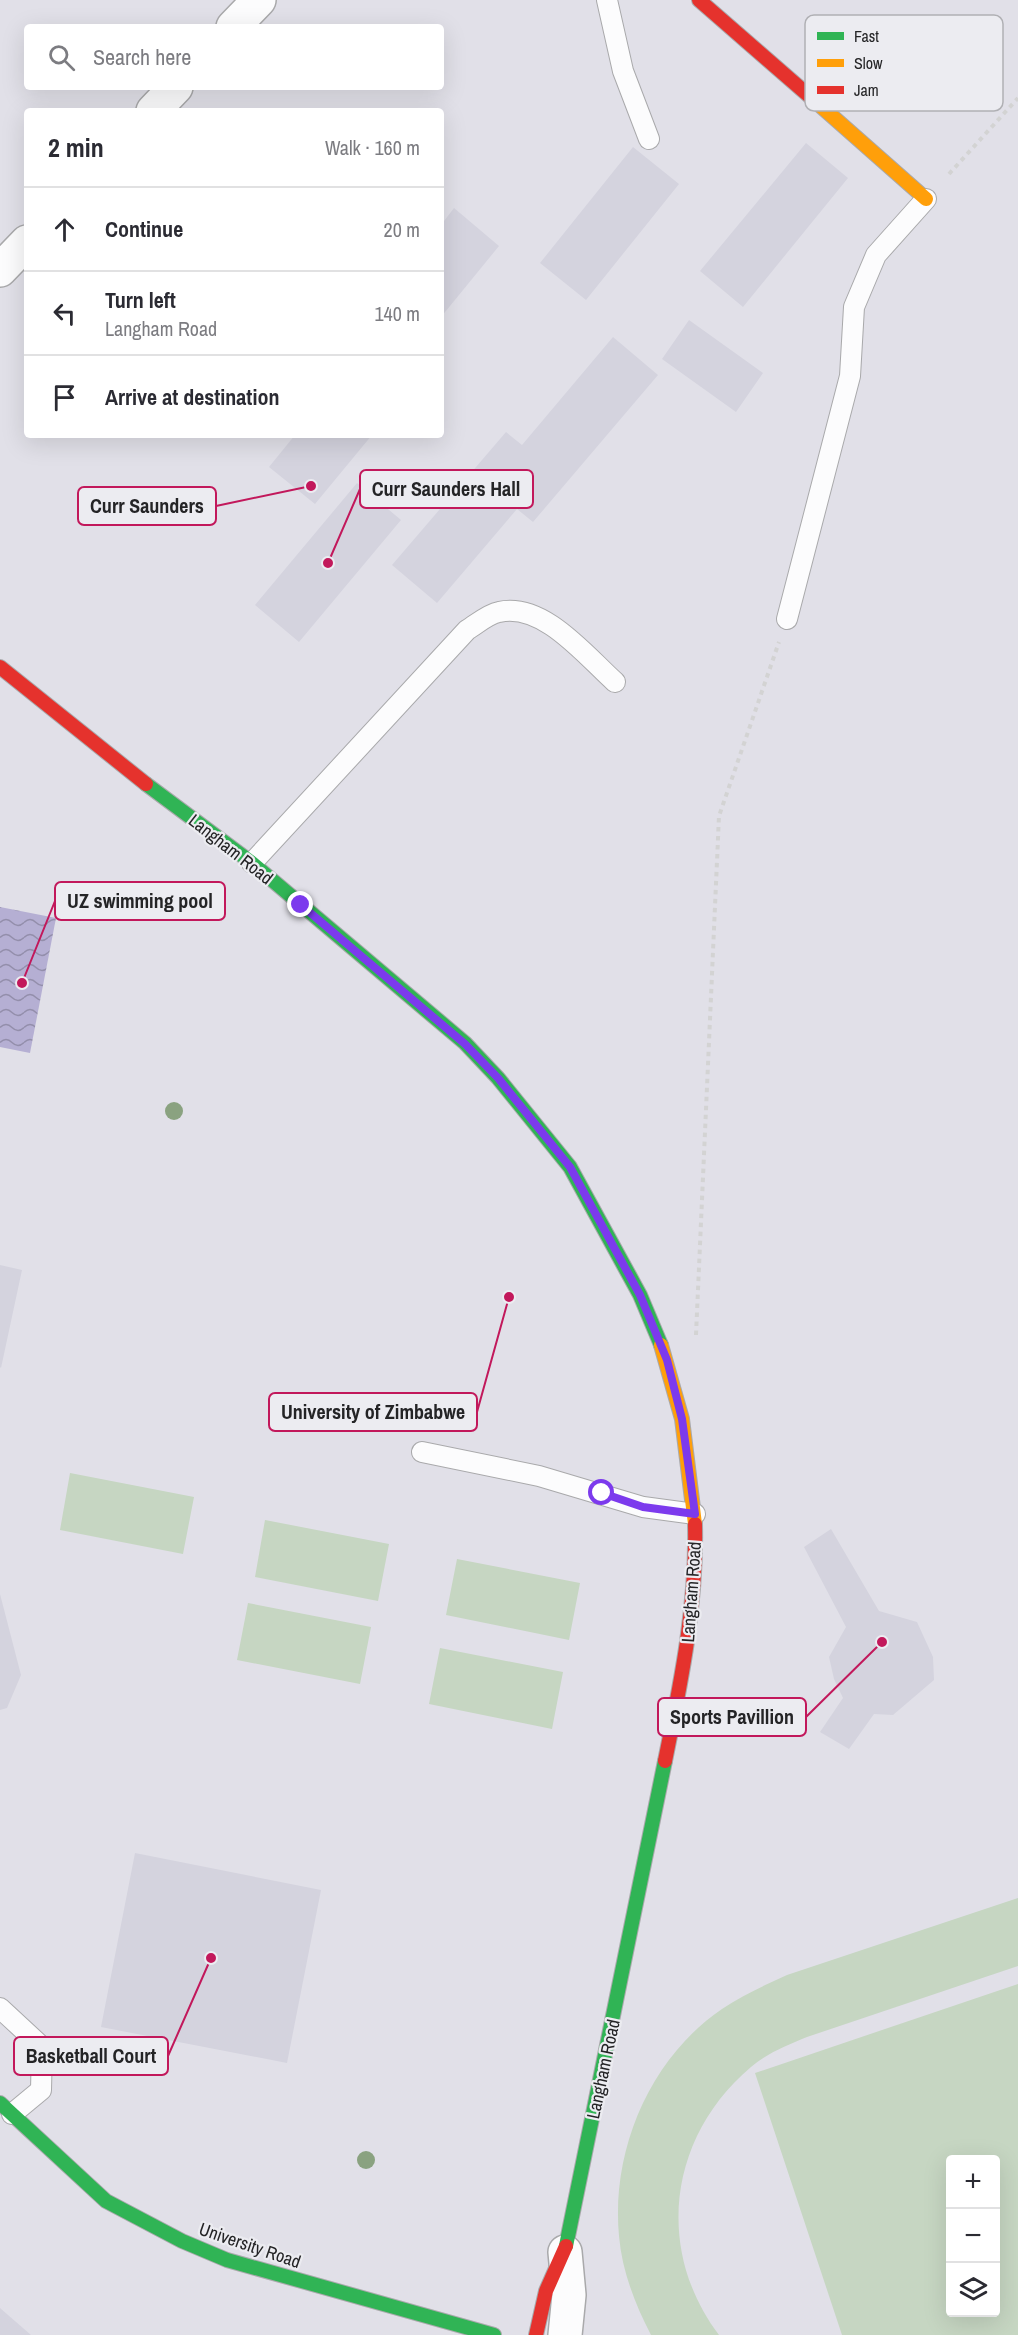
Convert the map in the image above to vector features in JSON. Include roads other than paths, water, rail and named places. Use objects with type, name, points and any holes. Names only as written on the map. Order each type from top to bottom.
[{"type":"street","points":[[236,24],[259,0]]},
{"type":"street","points":[[699,0],[805,93]]},
{"type":"street","points":[[156,108],[173,90]]},
{"type":"street","points":[[826,111],[926,199]]},
{"type":"street","points":[[0,270],[24,245]]},
{"type":"street","name":"Langham Road","points":[[0,667],[112,759],[252,863],[465,1044],[498,1078],[570,1167],[640,1295],[667,1360],[682,1419],[695,1514],[693,1613],[682,1685],[565,2252],[546,2291],[536,2335]]},
{"type":"street","name":"University Road","points":[[6,2108],[106,2201],[182,2241],[227,2260],[494,2335]]},
{"type":"street","name":"Langham Road","points":[[565,2252],[569,2295],[565,2335]]},
{"type":"lane","points":[[607,0],[623,71],[649,139]]},
{"type":"lane","points":[[787,619],[850,376],[854,307],[876,255],[926,199]]},
{"type":"lane","points":[[252,863],[467,630],[496,612],[515,610],[547,621],[615,682]]},
{"type":"lane","points":[[422,1452],[539,1476],[643,1507],[695,1514]]},
{"type":"lane","points":[[0,2008],[42,2047],[41,2090],[6,2108]]},
{"type":"water","points":[[0,907],[56,918],[30,1053],[0,1047]]},
{"type":"place","name":"Curr Saunders","points":[[311,486]]},
{"type":"place","name":"Curr Saunders Hall","points":[[328,563]]},
{"type":"place","name":"UZ swimming pool","points":[[22,983]]},
{"type":"place","name":"University of Zimbabwe","points":[[509,1297]]},
{"type":"place","name":"Sports Pavillion","points":[[882,1642]]},
{"type":"place","name":"Basketball Court","points":[[211,1958]]}]
